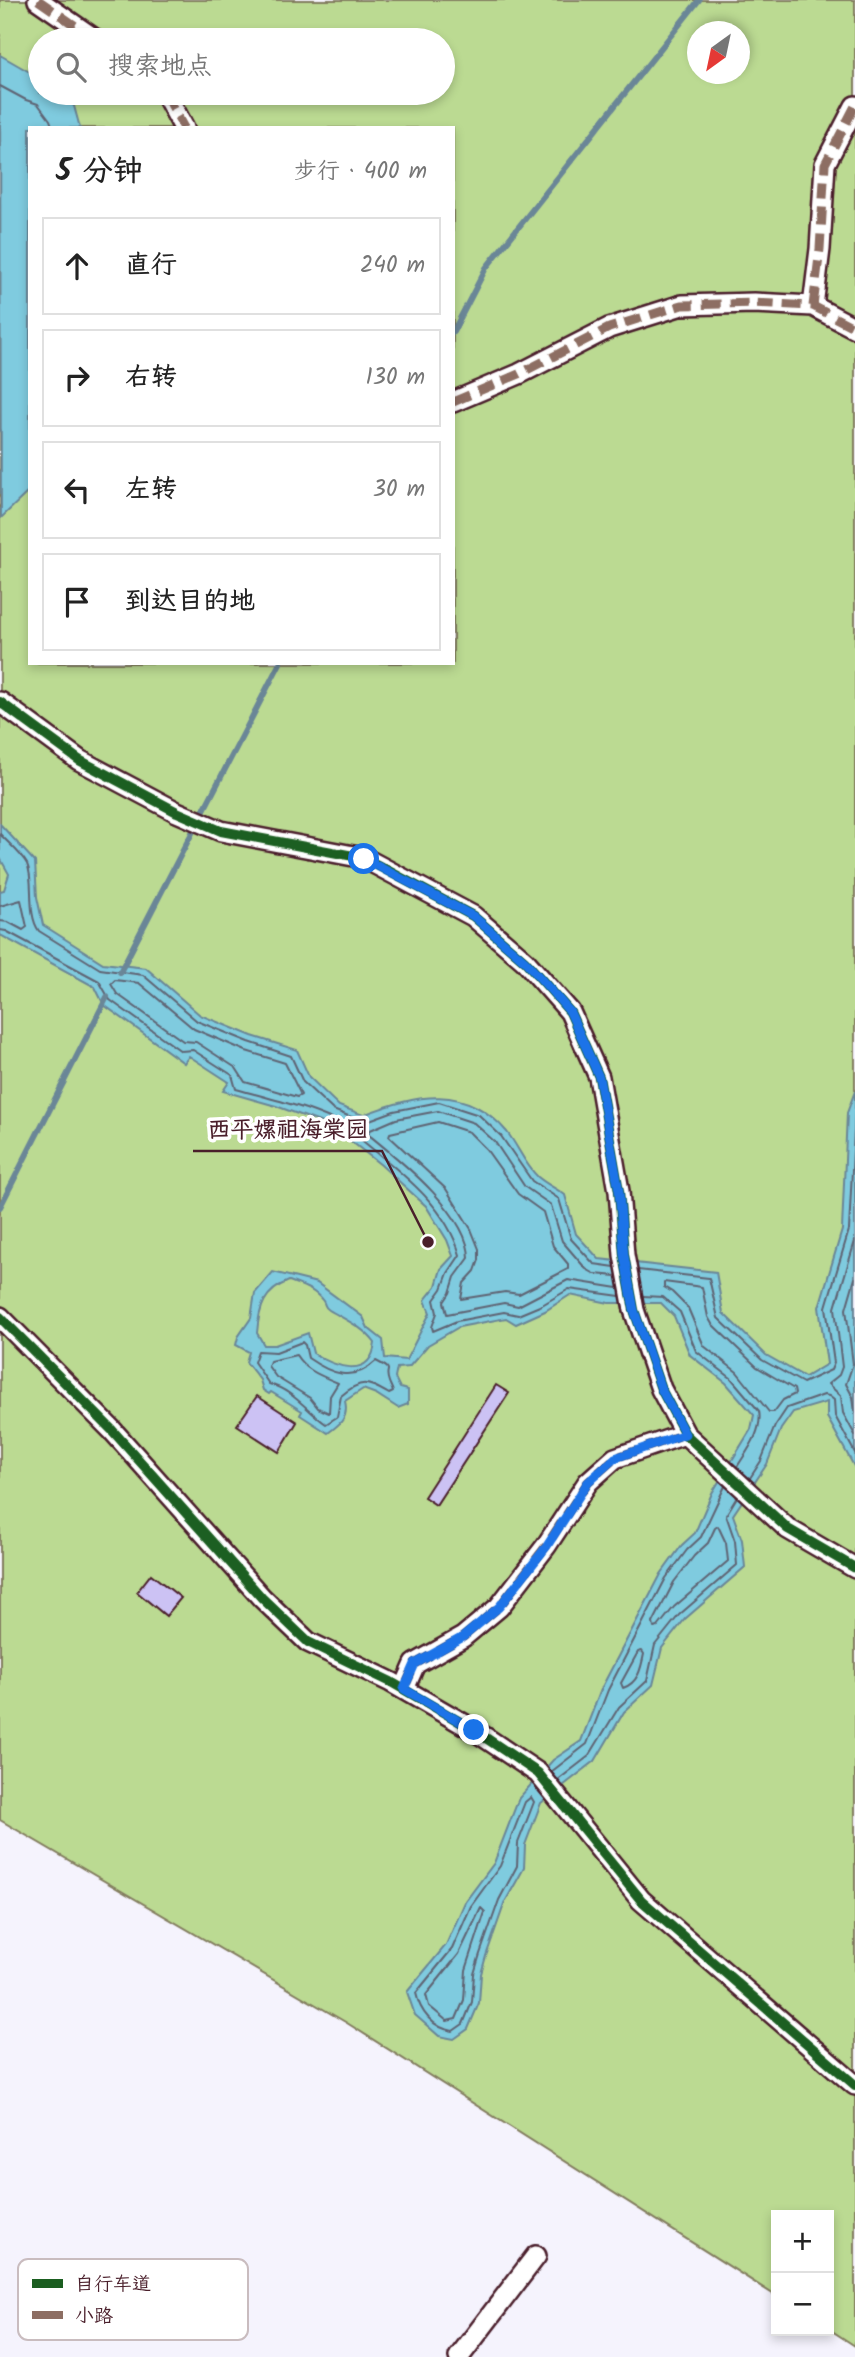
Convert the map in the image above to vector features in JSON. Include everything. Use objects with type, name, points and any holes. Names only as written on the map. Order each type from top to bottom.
[{"type":"street","points":[[38,0],[79,28]]},
{"type":"street","points":[[172,105],[183,126]]},
{"type":"street","points":[[813,306],[820,249],[825,164],[855,106]]},
{"type":"street","points":[[455,401],[519,374],[609,328],[682,305],[754,303],[813,306],[855,328]]},
{"type":"street","points":[[0,702],[79,760],[177,812],[220,831],[364,859],[473,916],[525,961],[570,1012],[599,1077],[619,1191],[624,1255],[634,1310],[661,1389],[685,1434],[788,1528],[855,1569]]},
{"type":"street","points":[[0,1317],[112,1430],[262,1598],[308,1642],[404,1689],[474,1730],[538,1773],[641,1900],[855,2085]]},
{"type":"street","points":[[404,1689],[415,1664],[463,1637],[499,1607],[547,1546],[588,1482],[615,1458],[685,1434]]},
{"type":"street","points":[[459,2357],[536,2256]]},
{"type":"green space","points":[[0,0],[855,0],[855,2346],[834,2332],[834,2210],[771,2210],[771,2293],[347,2023],[0,1820]]},
{"type":"water","points":[[0,55],[28,71],[28,105],[73,105],[79,126],[28,126],[28,492],[1,518]]},
{"type":"water","points":[[0,824],[35,862],[37,897],[43,925],[103,963],[146,968],[200,1015],[252,1036],[297,1050],[309,1077],[339,1106],[363,1115],[402,1102],[440,1097],[475,1106],[491,1116],[507,1132],[533,1172],[565,1195],[576,1234],[599,1259],[716,1272],[723,1313],[766,1355],[805,1377],[827,1364],[819,1307],[842,1230],[847,1113],[855,1091],[855,1468],[827,1417],[827,1402],[793,1412],[781,1429],[767,1464],[733,1515],[742,1540],[745,1567],[685,1619],[662,1648],[653,1685],[624,1712],[595,1761],[541,1803],[525,1845],[524,1868],[505,1902],[486,1956],[481,1974],[479,2003],[468,2029],[454,2039],[439,2036],[415,2015],[407,1992],[446,1945],[465,1902],[494,1863],[519,1798],[553,1760],[581,1741],[602,1687],[661,1574],[682,1545],[695,1533],[712,1493],[751,1429],[754,1415],[726,1383],[690,1355],[674,1316],[661,1303],[609,1303],[570,1295],[545,1311],[516,1324],[506,1318],[459,1327],[428,1345],[409,1367],[397,1368],[395,1378],[400,1388],[408,1390],[408,1404],[398,1408],[363,1389],[345,1401],[345,1416],[328,1433],[300,1415],[302,1411],[263,1390],[260,1380],[246,1362],[249,1352],[236,1345],[238,1337],[251,1318],[255,1293],[273,1272],[317,1283],[363,1317],[368,1328],[383,1340],[385,1358],[406,1360],[430,1313],[425,1300],[436,1286],[441,1269],[453,1256],[447,1240],[426,1206],[381,1165],[333,1127],[276,1106],[223,1091],[229,1082],[189,1056],[184,1063],[104,1005],[95,987],[0,935],[0,891],[4,890],[9,874],[0,858]],"holes":[[[289,1281],[308,1288],[323,1301],[327,1309],[354,1324],[370,1337],[375,1343],[372,1355],[366,1362],[350,1367],[321,1358],[313,1353],[308,1333],[275,1345],[264,1345],[257,1333],[261,1308],[268,1295]]]},
{"type":"building","points":[[496,1385],[509,1393],[436,1505],[424,1497]]},
{"type":"building","points":[[257,1396],[297,1422],[279,1452],[237,1425]]},
{"type":"building","points":[[151,1574],[181,1598],[166,1616],[137,1592]]},
{"type":"waterway","points":[[455,328],[486,268],[699,0]]},
{"type":"waterway","points":[[120,972],[279,665]]},
{"type":"waterway","points":[[0,1207],[107,997]]},
{"type":"marked path","points":[[38,0],[79,28]]},
{"type":"marked path","points":[[172,105],[183,126]]},
{"type":"marked path","points":[[813,306],[820,249],[825,164],[855,106]]},
{"type":"marked path","points":[[455,401],[519,374],[609,328],[682,305],[754,303],[813,306],[855,328]]},
{"type":"marked path","points":[[404,1689],[415,1664],[463,1637],[499,1607],[546,1546],[588,1482],[615,1458],[685,1434]]},
{"type":"cycle path","points":[[0,702],[79,760],[177,812],[221,831],[364,858],[473,916],[525,961],[570,1012],[599,1077],[619,1191],[624,1255],[634,1310],[661,1389],[685,1434],[788,1529],[855,1568]]},
{"type":"cycle path","points":[[0,1317],[112,1430],[262,1598],[308,1642],[391,1682],[474,1730],[538,1773],[641,1900],[855,2085]]},
{"type":"place","name":"西平嫘祖海棠园","points":[[428,1242]]},
{"type":"route","points":[[364,859],[473,916],[525,961],[570,1012],[599,1077],[619,1191],[624,1255],[634,1310],[661,1389],[685,1434],[615,1458],[588,1482],[547,1546],[499,1607],[463,1637],[415,1664],[404,1689],[474,1730]]}]
